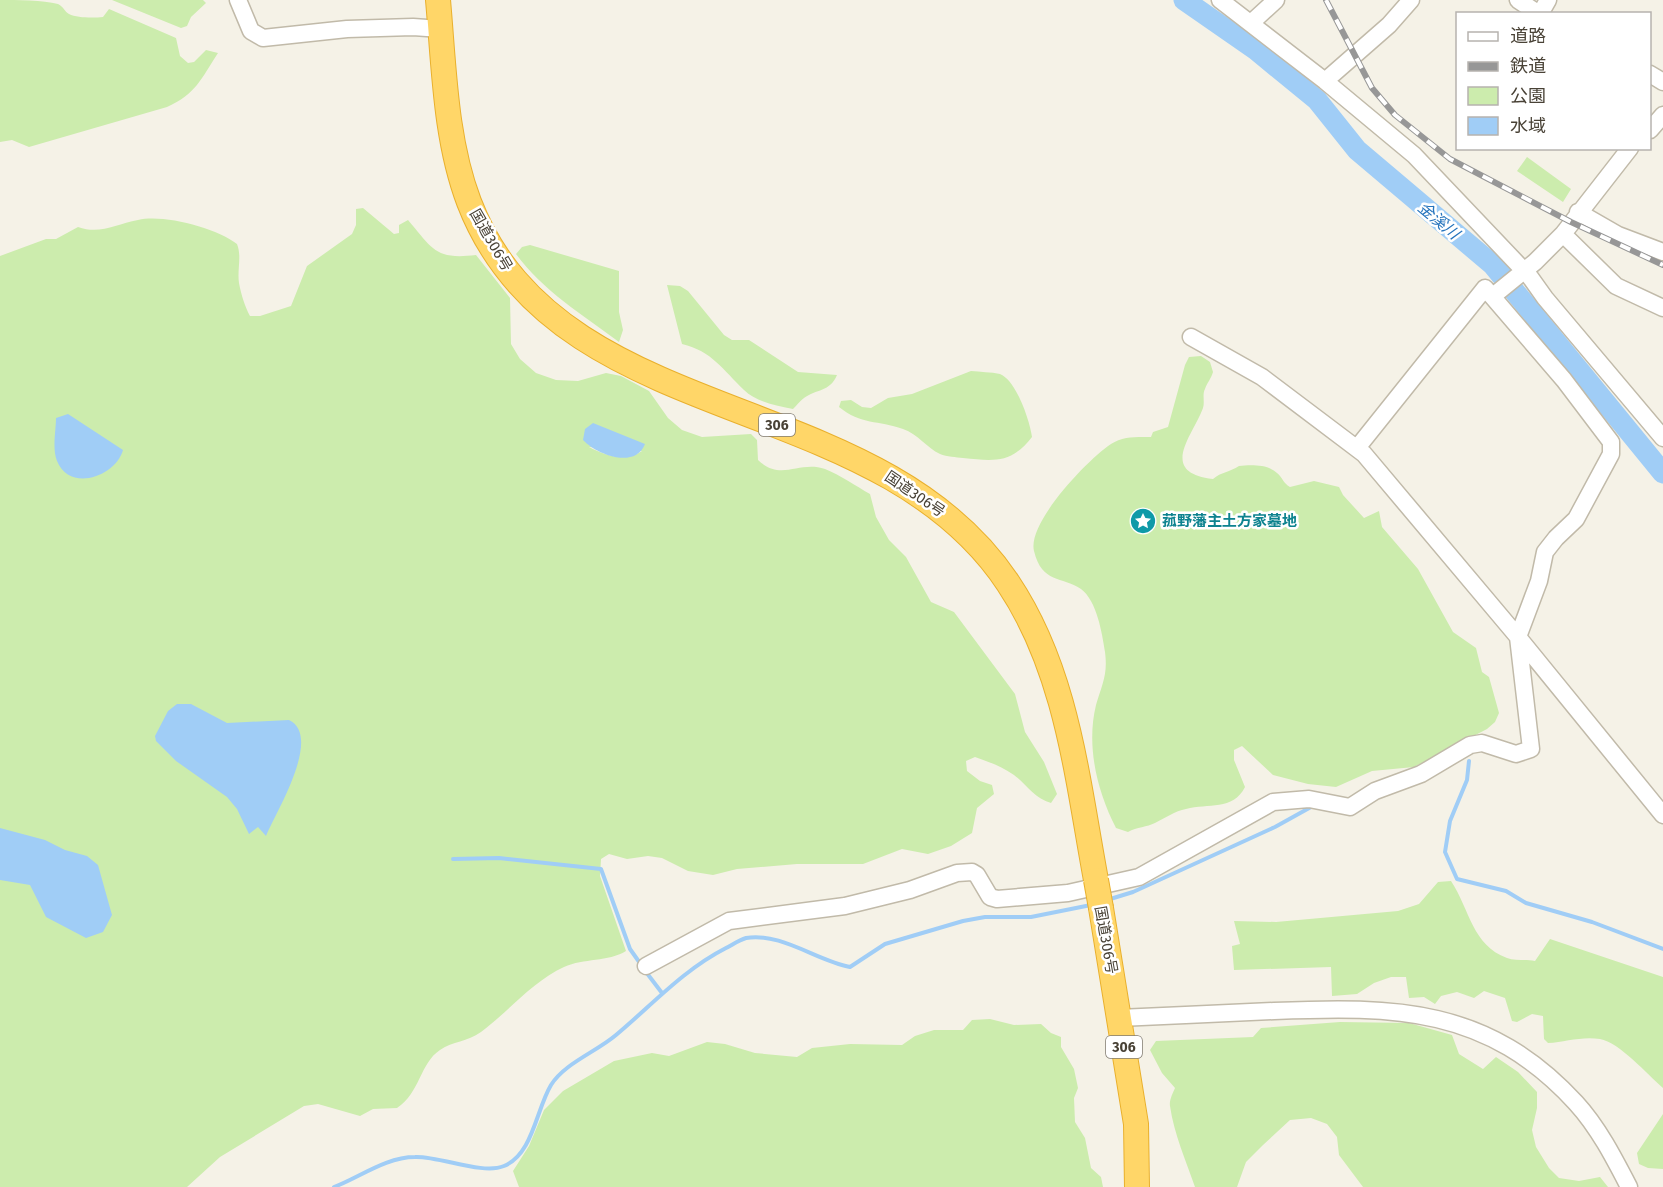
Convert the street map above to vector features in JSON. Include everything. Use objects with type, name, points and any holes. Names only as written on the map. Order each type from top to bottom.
[{"type":"highway","name":"国道306号","points":[[438,0],[449,115],[463,186],[470,205],[499,258],[536,303],[567,329],[616,359],[815,440],[896,479],[938,507],[988,557],[1023,606],[1040,639],[1058,687],[1096,880],[1136,1124],[1137,1187]]},
{"type":"street","points":[[238,0],[250,31],[263,38],[347,29],[413,27],[441,29]]},
{"type":"street","points":[[1220,0],[1325,81],[1414,155],[1523,273],[1663,438]]},
{"type":"street","points":[[1251,23],[1276,0]]},
{"type":"street","points":[[1325,81],[1389,25],[1411,0]]},
{"type":"street","points":[[1518,0],[1536,12]]},
{"type":"street","points":[[1496,295],[1523,273],[1563,234],[1628,150]]},
{"type":"street","points":[[1578,212],[1618,235],[1663,252]]},
{"type":"street","points":[[1563,234],[1616,286],[1663,309]]},
{"type":"street","points":[[646,966],[729,921],[845,906],[910,890],[964,872],[977,875],[990,897],[997,900],[1068,893],[1139,878],[1273,802],[1309,799],[1350,807],[1375,791],[1421,774],[1470,745],[1482,743],[1509,753],[1522,753],[1531,749],[1518,637],[1539,581],[1545,552],[1576,519],[1601,474],[1612,446],[1564,380],[1496,295],[1485,288],[1357,448]]},
{"type":"street","points":[[1191,337],[1262,377],[1357,448],[1518,637],[1663,815]]},
{"type":"street","points":[[1119,1018],[1335,1009],[1402,1011],[1437,1018],[1496,1041],[1545,1073],[1590,1120],[1629,1187]]},
{"type":"green space","points":[[0,0],[52,3],[60,5],[69,14],[85,17],[103,17],[109,9],[176,38],[180,56],[188,63],[194,62],[206,50],[218,53],[191,91],[167,107],[29,147],[12,140],[0,142]]},
{"type":"green space","points":[[112,0],[203,0],[206,3],[191,17],[187,26],[181,28]]},
{"type":"green space","points":[[1527,157],[1571,189],[1563,202],[1517,171]]},
{"type":"green space","points":[[363,208],[394,234],[399,233],[399,225],[408,220],[430,245],[443,254],[476,255],[510,298],[511,344],[520,359],[536,373],[556,380],[578,381],[606,373],[621,376],[649,391],[668,418],[682,430],[702,437],[751,434],[757,440],[758,460],[766,466],[782,470],[807,467],[825,469],[870,494],[876,517],[889,540],[906,557],[931,602],[954,612],[1015,694],[1025,732],[1044,762],[1057,794],[1051,803],[1045,801],[1009,772],[975,757],[966,761],[967,771],[980,781],[992,785],[994,794],[977,808],[972,833],[951,846],[928,854],[902,849],[863,864],[797,864],[737,869],[713,875],[688,871],[662,858],[648,856],[627,859],[609,854],[601,859],[600,876],[626,951],[612,957],[572,964],[542,980],[481,1032],[440,1050],[433,1056],[411,1094],[397,1108],[373,1109],[360,1116],[318,1104],[304,1106],[220,1157],[187,1187],[0,1187],[0,256],[46,239],[56,239],[78,227],[94,230],[149,219],[189,224],[228,238],[237,244],[239,283],[243,300],[250,316],[260,316],[291,306],[307,266],[352,234],[356,225],[356,209]],"holes":[[[589,447],[642,451],[629,457],[615,457]]]},
{"type":"green space","points":[[530,245],[619,271],[619,312],[623,330],[619,342],[538,280],[516,254],[522,247]]},
{"type":"green space","points":[[667,285],[680,286],[688,291],[724,335],[732,340],[749,340],[798,372],[837,375],[831,384],[804,398],[793,409],[754,398],[709,356],[682,344]]},
{"type":"green space","points":[[1201,356],[1210,362],[1213,372],[1204,391],[1203,408],[1183,452],[1183,461],[1187,469],[1196,475],[1213,479],[1239,466],[1264,467],[1277,473],[1290,487],[1314,481],[1339,487],[1343,495],[1364,518],[1379,511],[1382,527],[1418,569],[1453,632],[1476,648],[1482,672],[1489,677],[1499,713],[1495,722],[1487,729],[1414,767],[1372,771],[1336,787],[1308,784],[1273,775],[1242,746],[1234,750],[1234,760],[1245,787],[1234,800],[1219,805],[1182,810],[1128,832],[1116,828],[1103,799],[1095,768],[1093,721],[1106,667],[1098,618],[1087,594],[1074,585],[1053,578],[1042,569],[1034,551],[1034,539],[1049,509],[1061,493],[1101,452],[1120,440],[1151,437],[1153,432],[1168,427],[1185,365],[1189,357]]},
{"type":"green space","points":[[971,371],[1000,374],[1017,392],[1032,437],[1017,452],[993,460],[943,455],[908,431],[855,417],[839,407],[841,401],[851,400],[862,407],[871,408],[888,398],[912,394]]},
{"type":"green space","points":[[1451,881],[1479,936],[1486,945],[1507,958],[1535,961],[1550,939],[1663,977],[1663,1088],[1624,1052],[1608,1041],[1587,1038],[1548,1043],[1544,1039],[1543,1016],[1532,1014],[1517,1022],[1512,1021],[1505,998],[1484,991],[1474,998],[1457,992],[1441,996],[1435,1004],[1424,997],[1409,998],[1406,977],[1391,977],[1374,983],[1357,994],[1332,996],[1331,967],[1234,970],[1232,946],[1240,944],[1234,921],[1276,922],[1398,911],[1419,904],[1438,882]]},
{"type":"green space","points":[[990,1019],[1014,1025],[1041,1024],[1051,1033],[1061,1037],[1061,1047],[1074,1069],[1078,1088],[1074,1098],[1075,1122],[1085,1138],[1091,1168],[1101,1177],[1103,1187],[519,1187],[513,1171],[529,1146],[544,1110],[563,1091],[614,1061],[652,1053],[669,1056],[707,1042],[725,1044],[755,1053],[797,1057],[812,1048],[850,1044],[902,1045],[915,1036],[934,1030],[963,1030],[972,1020]]},
{"type":"green space","points":[[1340,1022],[1409,1023],[1452,1035],[1459,1054],[1483,1069],[1496,1057],[1518,1072],[1537,1092],[1537,1108],[1532,1130],[1536,1147],[1549,1168],[1559,1178],[1579,1181],[1600,1177],[1608,1187],[1363,1187],[1339,1155],[1337,1137],[1327,1124],[1311,1118],[1290,1120],[1263,1145],[1246,1162],[1237,1187],[1195,1187],[1174,1127],[1170,1101],[1175,1088],[1162,1073],[1150,1050],[1156,1041],[1253,1037],[1261,1028]]},
{"type":"green space","points":[[1663,1114],[1663,1169],[1648,1168],[1639,1164],[1637,1153]]},
{"type":"water","points":[[68,414],[123,450],[112,467],[92,477],[82,478],[63,471],[57,461],[55,451],[56,418]]},
{"type":"water","points":[[593,423],[645,444],[640,452],[633,456],[624,458],[606,454],[583,440],[585,429]]},
{"type":"water","points":[[177,704],[191,704],[227,723],[289,720],[298,729],[301,742],[294,775],[266,836],[258,827],[249,834],[237,809],[227,797],[176,761],[156,741],[155,736],[168,711]]},
{"type":"water","points":[[0,828],[45,840],[65,850],[87,856],[98,865],[112,915],[103,932],[86,938],[46,917],[30,885],[0,880]]},
{"type":"waterway","name":"金溪川","points":[[1184,0],[1256,50],[1317,100],[1357,150],[1493,265],[1663,473]]},
{"type":"waterway","points":[[1469,761],[1467,780],[1450,821],[1445,852],[1457,879],[1506,891],[1526,903],[1592,922],[1663,949]]},
{"type":"waterway","points":[[1107,900],[1133,892],[1275,827],[1311,807]]},
{"type":"waterway","points":[[453,859],[499,858],[601,869],[630,949],[642,966]]},
{"type":"waterway","points":[[334,1187],[383,1164],[404,1158],[425,1157],[484,1168],[504,1166],[514,1160],[528,1142],[551,1085],[564,1070],[616,1035],[668,988],[696,967],[743,939],[759,937],[772,939],[850,967],[885,944],[963,921],[985,917],[1031,917],[1091,905]]},
{"type":"waterway","points":[[646,972],[662,993]]},
{"type":"railway","points":[[1326,0],[1372,88],[1395,115],[1450,159],[1571,222],[1663,265]]},
{"type":"place","name":"菰野藩主土方家墓地","points":[[1143,521]]}]
